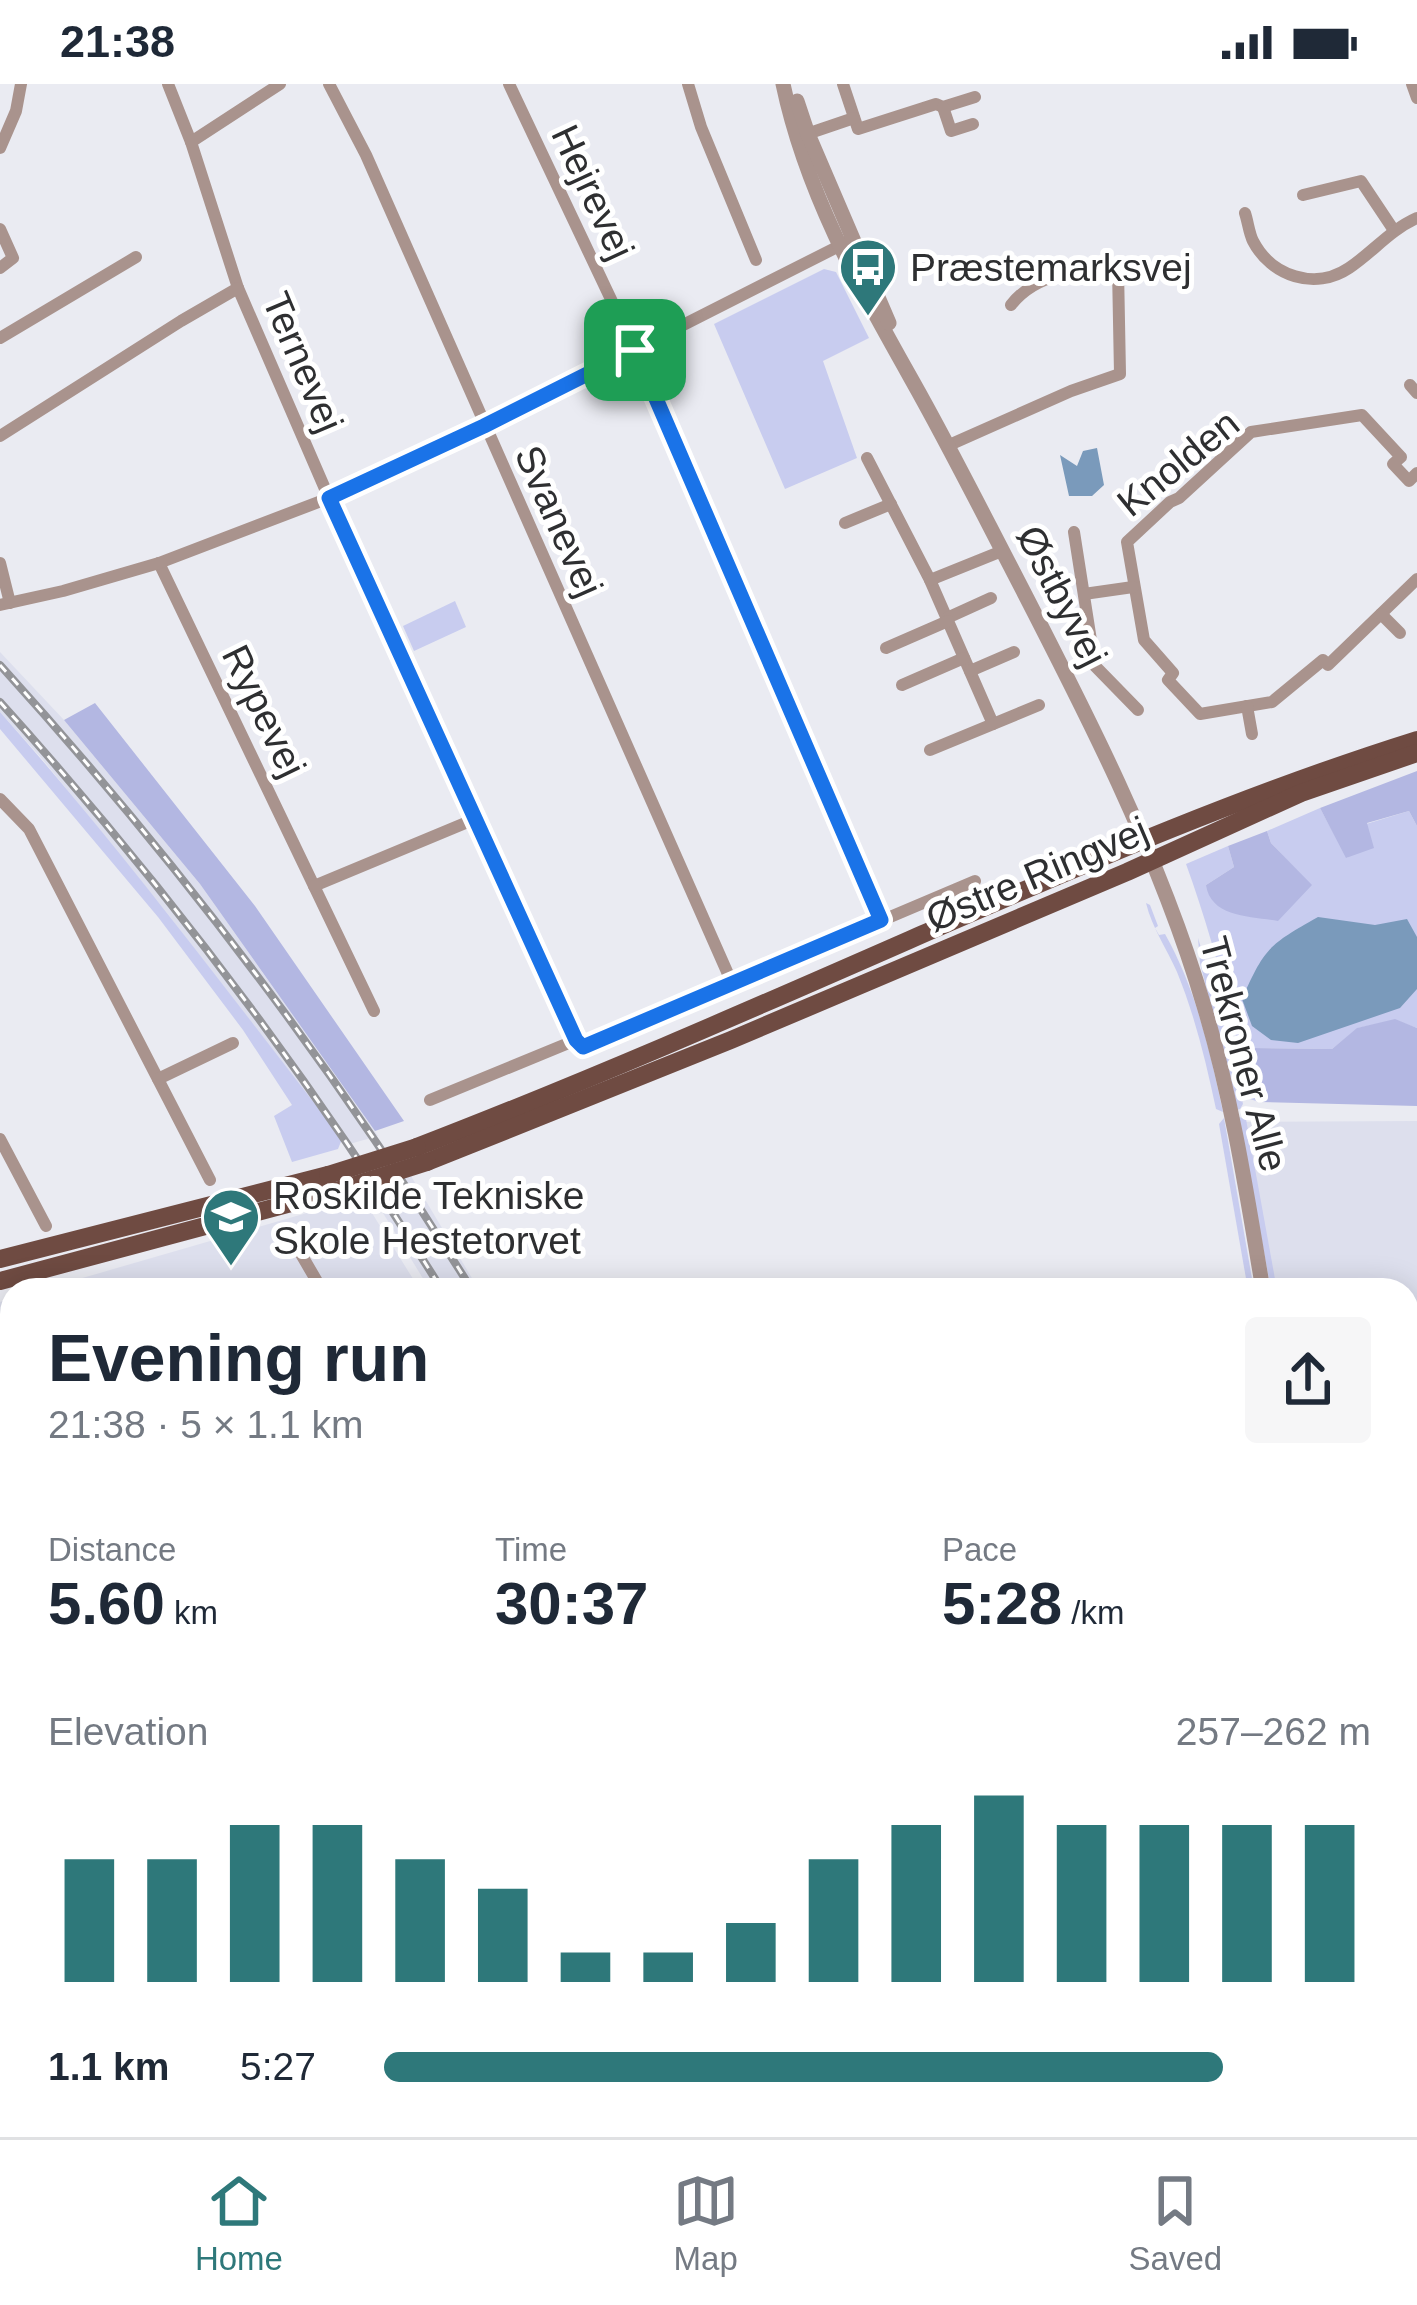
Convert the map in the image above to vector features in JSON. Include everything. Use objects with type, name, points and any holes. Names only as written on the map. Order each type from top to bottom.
[{"type":"main road","name":"Østre Ringvej","points":[[422,1155],[1142,839],[1417,740]]},
{"type":"main road","name":"Østre Ringvej","points":[[10,1278],[422,1155],[731,1040],[1301,793],[1417,753]]},
{"type":"main road","name":"Østre Ringvej","points":[[0,1259],[332,1183]]},
{"type":"street","points":[[0,148],[16,111],[21,84]]},
{"type":"street","name":"Ternevej","points":[[168,84],[238,288],[579,1044]]},
{"type":"street","points":[[191,142],[280,84]]},
{"type":"street","name":"Svanevej","points":[[329,84],[366,155],[732,983]]},
{"type":"street","name":"Hejrevej","points":[[509,84],[635,350],[881,920]]},
{"type":"street","points":[[688,84],[756,260]]},
{"type":"street","name":"Østbyvej","points":[[787,84],[846,243],[1069,680],[1142,839]]},
{"type":"street","points":[[843,84],[858,129],[975,97]]},
{"type":"street","points":[[1412,84],[1417,98]]},
{"type":"street","points":[[943,107],[951,131],[973,124]]},
{"type":"street","points":[[803,136],[854,118]]},
{"type":"street","points":[[1303,195],[1361,181],[1394,229]]},
{"type":"street","points":[[1245,213],[1253,241],[1272,266],[1310,280],[1344,271],[1394,229],[1417,218]]},
{"type":"street","points":[[0,229],[13,258],[0,268]]},
{"type":"street","points":[[0,563],[5,604],[159,563],[329,498],[484,426],[846,243]]},
{"type":"street","points":[[0,338],[136,257]]},
{"type":"street","points":[[947,446],[1120,374],[1118,269],[1055,275],[1023,290],[1011,304]]},
{"type":"street","points":[[0,436],[238,288]]},
{"type":"street","name":"Knolden","points":[[1414,481],[1393,464],[1401,457],[1362,415],[1251,432],[1127,542],[1144,640],[1172,673],[1168,680],[1201,714],[1272,702],[1323,659],[1328,665],[1417,579]]},
{"type":"street","points":[[867,458],[930,580],[993,724]]},
{"type":"street","points":[[845,524],[891,504]]},
{"type":"street","name":"Knolden","points":[[1074,532],[1096,666]]},
{"type":"street","points":[[930,580],[1002,550]]},
{"type":"street","name":"Rypevej","points":[[159,563],[374,1011]]},
{"type":"street","points":[[1084,594],[1133,586]]},
{"type":"street","points":[[886,648],[992,598]]},
{"type":"street","points":[[1381,614],[1400,633]]},
{"type":"street","points":[[902,686],[1014,652]]},
{"type":"street","points":[[1069,680],[1096,666],[1138,710]]},
{"type":"street","points":[[930,750],[1039,705]]},
{"type":"street","points":[[1247,706],[1252,734]]},
{"type":"street","points":[[0,799],[29,829],[210,1180]]},
{"type":"street","points":[[314,886],[475,819]]},
{"type":"street","name":"Trekroner Alle","points":[[1142,839],[1205,1009],[1232,1116],[1261,1278]]},
{"type":"street","points":[[430,1100],[732,983],[975,881]]},
{"type":"street","points":[[158,1079],[233,1043]]},
{"type":"street","points":[[0,1139],[46,1226]]},
{"type":"street","points":[[287,1229],[315,1278]]},
{"type":"shaded area","points":[[824,269],[836,272],[869,338],[823,361],[857,458],[785,489],[714,324]]},
{"type":"shaded area","points":[[1097,448],[1104,485],[1092,496],[1069,496],[1060,455],[1077,466],[1083,451]]},
{"type":"shaded area","points":[[455,601],[466,627],[414,651],[403,626]]},
{"type":"shaded area","points":[[0,652],[64,720],[200,884],[378,1136],[346,1145],[167,913],[0,712]]},
{"type":"shaded area","points":[[95,703],[255,906],[404,1121],[375,1131],[200,884],[64,720]]},
{"type":"shaded area","points":[[0,712],[216,976],[342,1139],[338,1149],[292,1162],[274,1116],[292,1105],[243,1030],[158,917],[0,729]]},
{"type":"shaded area","points":[[1417,771],[1417,826],[1409,811],[1367,823],[1374,848],[1346,858],[1320,808]]},
{"type":"shaded area","points":[[1320,808],[1347,858],[1366,824],[1409,811],[1417,826],[1417,1028],[1395,1020],[1358,1028],[1332,1049],[1252,1048],[1259,1102],[1250,1099],[1222,980],[1186,864],[1228,846],[1234,867],[1206,885],[1311,885],[1271,843],[1267,831]]},
{"type":"shaded area","points":[[1267,831],[1271,843],[1312,885],[1278,921],[1224,910],[1209,896],[1206,885],[1234,867],[1228,846]]},
{"type":"shaded area","points":[[1318,917],[1375,925],[1407,919],[1417,937],[1417,989],[1400,1008],[1298,1043],[1271,1040],[1252,1026],[1242,999],[1270,949]]},
{"type":"shaded area","points":[[1155,928],[1159,935],[1165,934],[1194,998],[1223,1112],[1216,1109],[1200,1039]]},
{"type":"shaded area","points":[[1198,938],[1229,1041],[1243,1104],[1237,1110],[1200,963]]},
{"type":"shaded area","points":[[1395,1019],[1417,1028],[1417,1106],[1259,1102],[1252,1048],[1332,1049],[1357,1028]]},
{"type":"shaded area","points":[[1239,1117],[1246,1119],[1275,1278],[1269,1278]]},
{"type":"shaded area","points":[[1224,1118],[1252,1278],[1246,1278],[1219,1124]]},
{"type":"shaded area","points":[[1417,1121],[1417,1278],[1270,1278],[1241,1122]]},
{"type":"shaded area","points":[[411,1176],[472,1278],[423,1278],[369,1190]]},
{"type":"shaded area","points":[[362,1197],[413,1278],[82,1278]]},
{"type":"railway","points":[[0,665],[129,813],[250,967],[365,1126],[464,1278]]},
{"type":"railway","points":[[0,702],[121,842],[234,986],[342,1136],[434,1278]]},
{"type":"place","name":"Præstemarksvej","points":[[868,318]]},
{"type":"place","name":"Roskilde Tekniske Skole Hestetorvet","points":[[231,1268]]},
{"type":"route","points":[[635,350],[881,920],[583,1047],[329,498],[635,350]]}]
